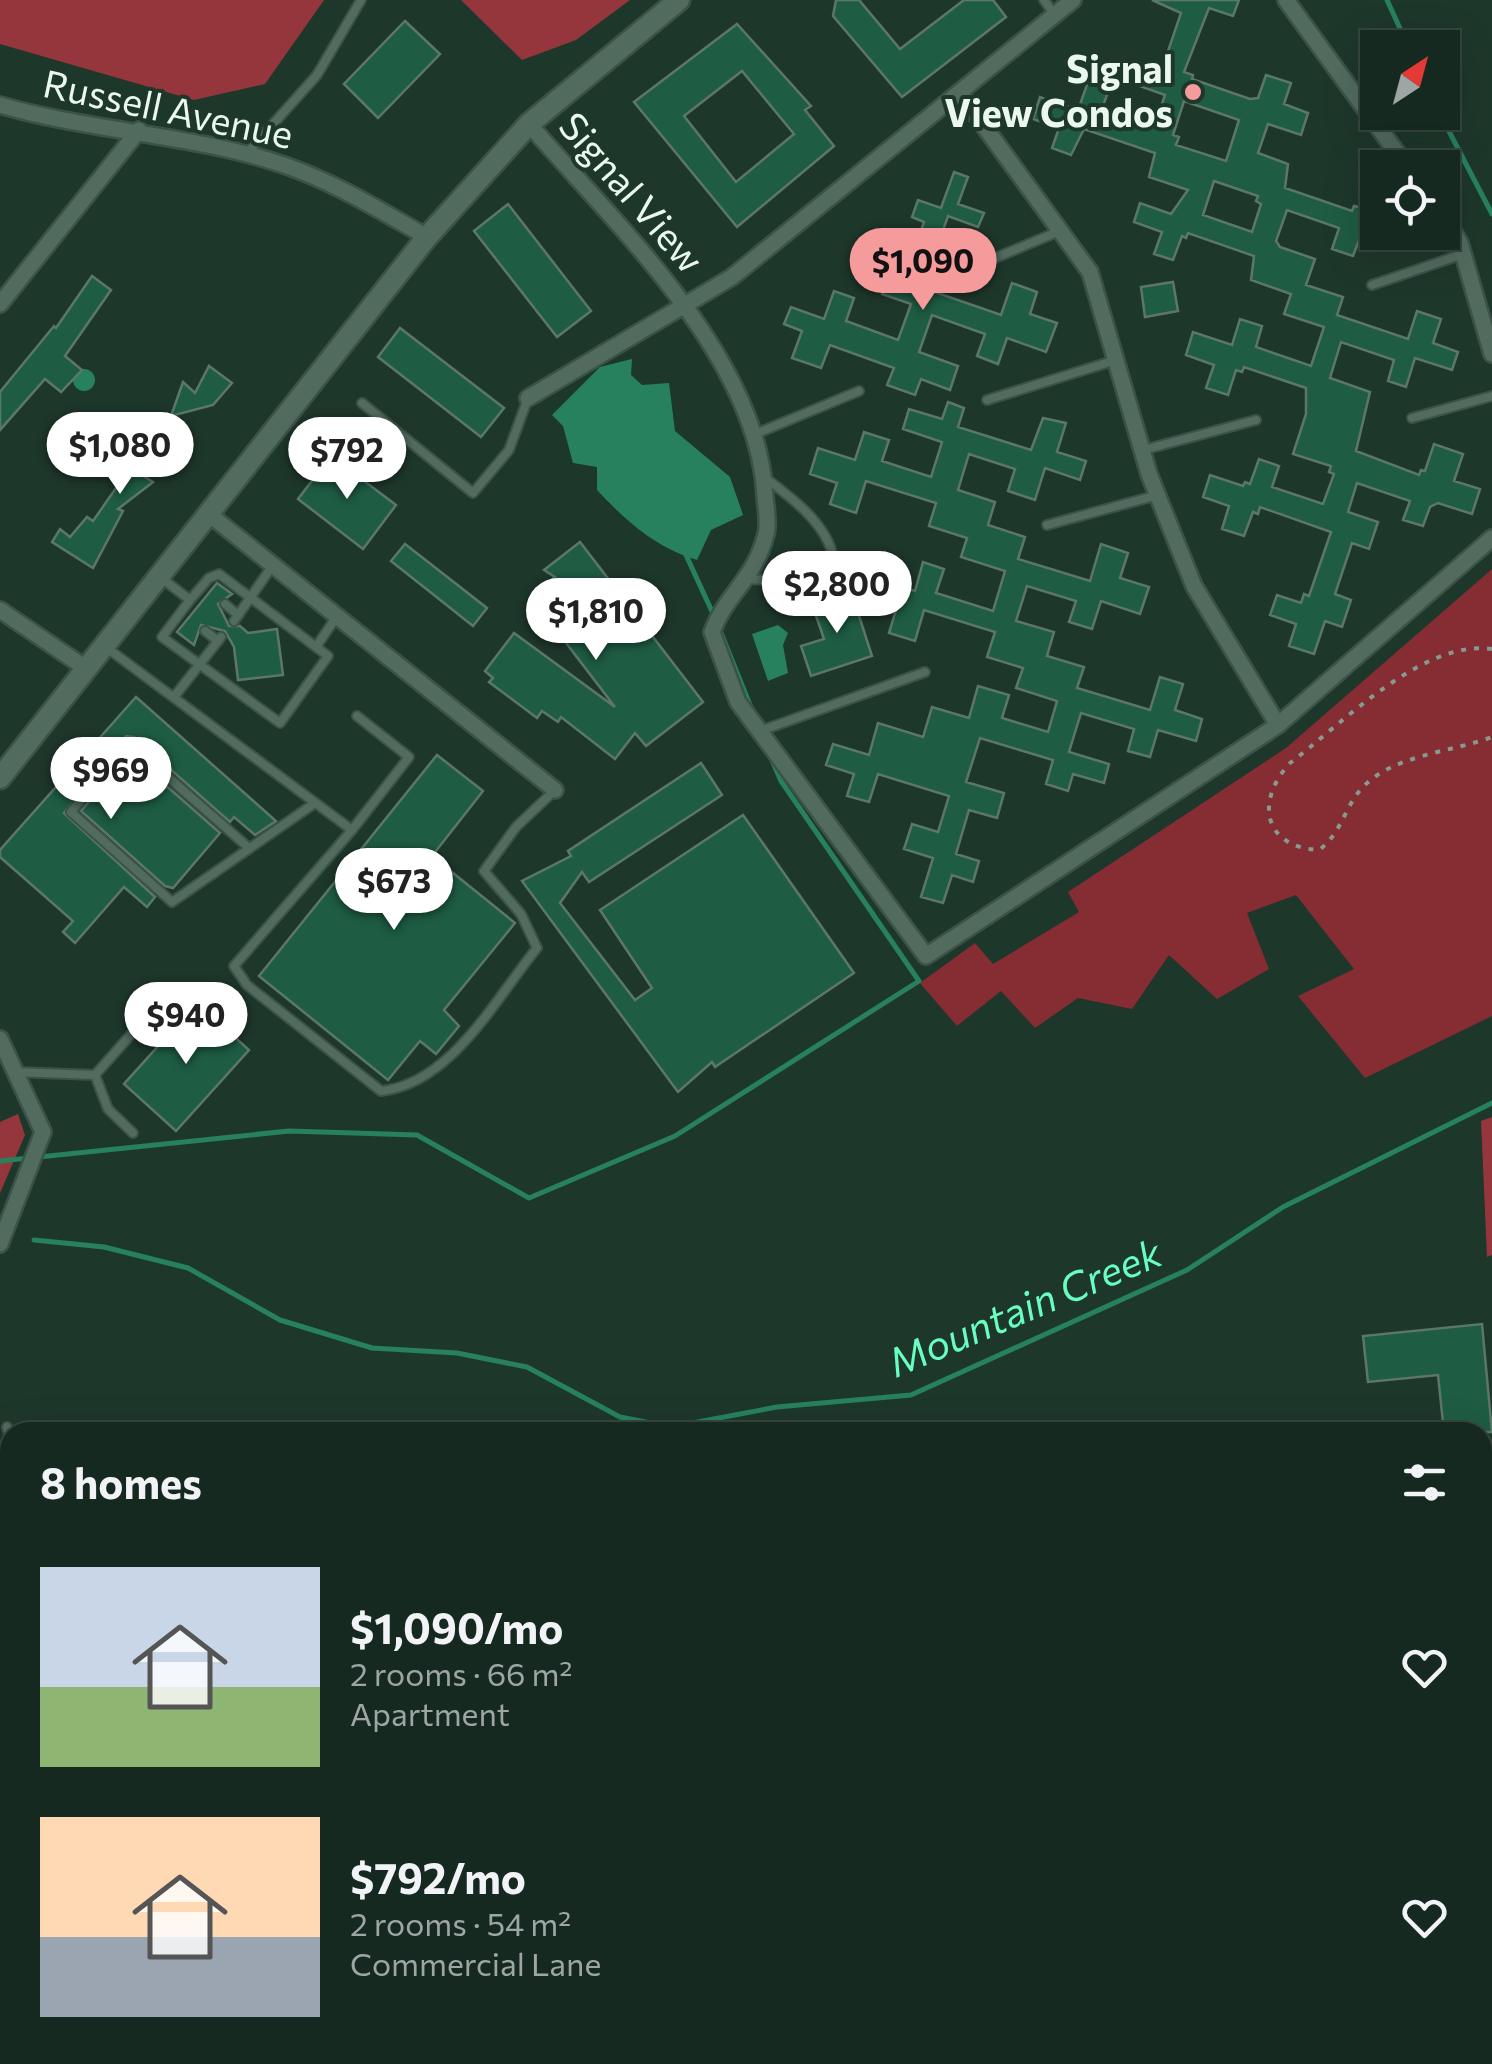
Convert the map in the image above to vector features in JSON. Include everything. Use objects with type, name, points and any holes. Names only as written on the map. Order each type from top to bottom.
[{"type":"main road","points":[[0,778],[427,237],[529,124],[678,0]]},
{"type":"street","points":[[528,398],[732,277],[1074,0]]},
{"type":"street","points":[[1286,0],[1395,150]]},
{"type":"street","points":[[960,93],[1090,272],[1142,450],[1194,586],[1278,725]]},
{"type":"street","name":"Russell Avenue","points":[[0,106],[36,116],[139,130],[284,165],[340,189],[427,237]]},
{"type":"street","name":"Signal View","points":[[529,124],[684,304],[742,402],[764,477],[767,532],[749,579],[721,608],[712,632],[738,702],[760,731]]},
{"type":"street","points":[[0,304],[139,130]]},
{"type":"street","points":[[1460,247],[1492,354]]},
{"type":"street","points":[[210,515],[556,790]]},
{"type":"street","points":[[760,731],[926,956],[1278,725],[1492,538]]},
{"type":"street","points":[[0,610],[87,668]]},
{"type":"street","points":[[0,1039],[43,1132],[0,1244]]},
{"type":"lane","points":[[244,156],[316,75],[361,0]]},
{"type":"lane","points":[[1044,0],[1055,15]]},
{"type":"lane","points":[[983,263],[1063,230]]},
{"type":"lane","points":[[1372,285],[1464,254]]},
{"type":"lane","points":[[986,400],[1118,359]]},
{"type":"lane","points":[[752,435],[860,391]]},
{"type":"lane","points":[[1412,418],[1492,396]]},
{"type":"lane","points":[[362,403],[472,493],[509,450],[528,398]]},
{"type":"lane","points":[[1142,450],[1256,420]]},
{"type":"lane","points":[[749,579],[772,582],[822,566],[834,557],[830,539],[788,494],[764,477]]},
{"type":"lane","points":[[1047,525],[1158,495]]},
{"type":"lane","points":[[224,604],[236,618],[273,565]]},
{"type":"lane","points":[[219,574],[252,596],[328,656],[280,723],[162,637],[184,615],[190,600],[219,574]]},
{"type":"lane","points":[[160,577],[190,600]]},
{"type":"lane","points":[[316,646],[337,616]]},
{"type":"lane","points":[[174,697],[220,639],[205,631]]},
{"type":"lane","points":[[104,646],[352,830]]},
{"type":"lane","points":[[760,731],[925,672]]},
{"type":"lane","points":[[357,716],[409,757],[352,830],[234,966],[247,985],[381,1091],[401,1089],[442,1065],[537,948],[521,914],[484,871],[516,826],[556,790]]},
{"type":"lane","points":[[250,848],[129,742],[70,812],[172,902],[250,848],[314,803]]},
{"type":"lane","points":[[95,1075],[158,1004]]},
{"type":"lane","points":[[15,1072],[95,1075]]},
{"type":"lane","points":[[95,1075],[108,1109],[133,1133]]},
{"type":"path","points":[[1492,650],[1476,647],[1420,664],[1290,764],[1276,779],[1266,799],[1266,814],[1289,842],[1319,850],[1334,839],[1362,788],[1382,773],[1492,737]]},
{"type":"shaded area","points":[[0,0],[324,0],[265,84],[194,100],[0,44]]},
{"type":"shaded area","points":[[461,0],[630,0],[576,40],[522,60]]},
{"type":"shaded area","points":[[632,359],[631,375],[642,385],[669,383],[675,431],[730,477],[743,515],[711,530],[697,560],[655,541],[597,490],[597,467],[573,463],[563,426],[552,415],[600,367]]},
{"type":"shaded area","points":[[84,369],[92,372],[92,388],[84,391],[76,388],[73,380],[76,372]]},
{"type":"shaded area","points":[[1492,569],[1492,1016],[1365,1078],[1298,996],[1354,969],[1296,895],[1247,913],[1269,969],[1217,999],[1169,955],[1132,1009],[1078,998],[1035,1028],[1001,991],[957,1026],[920,983],[975,943],[993,964],[1079,912],[1068,892],[1286,748]]},
{"type":"shaded area","points":[[778,625],[788,633],[783,645],[788,673],[768,681],[752,634]]},
{"type":"shaded area","points":[[18,1114],[25,1135],[0,1193],[0,1122]]},
{"type":"shaded area","points":[[1492,1117],[1492,1255],[1487,1257],[1481,1121]]},
{"type":"building","points":[[836,0],[859,0],[900,49],[964,0],[993,0],[1006,17],[902,97],[833,16]]},
{"type":"building","points":[[1152,0],[1239,0],[1233,16],[1209,8],[1184,72],[1193,75],[1192,79],[1250,99],[1258,98],[1266,75],[1291,83],[1284,104],[1308,113],[1301,135],[1268,124],[1258,153],[1288,164],[1285,188],[1352,211],[1360,205],[1360,238],[1353,256],[1332,249],[1339,228],[1287,210],[1276,241],[1280,247],[1315,259],[1306,285],[1343,297],[1337,315],[1408,339],[1417,311],[1441,319],[1433,343],[1458,352],[1452,370],[1415,358],[1406,387],[1388,381],[1394,360],[1341,342],[1330,378],[1370,392],[1356,451],[1419,475],[1421,470],[1425,471],[1434,444],[1463,454],[1454,481],[1480,489],[1472,514],[1438,503],[1430,507],[1423,526],[1403,520],[1410,501],[1357,483],[1348,512],[1378,522],[1369,549],[1352,543],[1335,594],[1351,600],[1342,627],[1325,621],[1314,654],[1289,646],[1296,624],[1270,615],[1277,595],[1301,603],[1304,594],[1309,596],[1331,532],[1260,507],[1258,514],[1253,512],[1244,536],[1222,529],[1229,506],[1203,497],[1210,475],[1243,486],[1245,482],[1250,484],[1259,459],[1279,466],[1272,487],[1323,504],[1334,474],[1329,472],[1331,466],[1293,454],[1306,414],[1306,388],[1244,367],[1242,372],[1236,370],[1228,395],[1206,388],[1214,365],[1186,355],[1193,332],[1232,345],[1240,319],[1262,326],[1256,347],[1311,366],[1324,327],[1284,314],[1291,294],[1251,280],[1254,256],[1188,233],[1186,238],[1182,236],[1173,260],[1154,254],[1162,232],[1134,222],[1140,203],[1171,214],[1188,190],[1149,177],[1155,153],[1084,129],[1071,155],[1052,148],[1059,128],[1033,119],[1040,97],[1078,110],[1088,82],[1109,89],[1102,109],[1154,127],[1165,95],[1137,85],[1143,66],[1161,72],[1181,13]],"holes":[[[1184,101],[1239,120],[1226,161],[1176,145],[1179,137],[1173,135]],[[1214,181],[1258,196],[1256,201],[1261,204],[1252,232],[1203,215]]]},
{"type":"building","points":[[405,21],[440,54],[378,118],[344,84]]},
{"type":"building","points":[[737,24],[811,106],[805,110],[834,146],[737,227],[634,102]],"holes":[[[742,71],[794,134],[736,182],[684,116]]]},
{"type":"building","points":[[954,172],[968,177],[958,204],[984,213],[978,227],[948,216],[923,288],[1001,315],[1012,283],[1037,292],[1030,314],[1057,323],[1046,352],[1007,338],[998,364],[977,356],[985,334],[932,315],[919,352],[958,366],[950,390],[921,379],[915,395],[887,385],[894,368],[830,345],[821,368],[792,358],[802,331],[784,324],[791,307],[824,319],[834,291],[854,298],[846,321],[898,340],[911,304],[882,294],[889,274],[904,279],[924,222],[912,217],[918,200],[941,208]]},
{"type":"building","points":[[508,204],[591,311],[557,337],[474,231]]},
{"type":"building","points":[[92,276],[111,290],[65,356],[82,370],[61,392],[45,379],[0,430],[0,392],[56,328]]},
{"type":"building","points":[[1173,282],[1178,311],[1145,317],[1141,287]]},
{"type":"building","points":[[400,328],[504,408],[481,437],[378,357]]},
{"type":"building","points":[[209,366],[232,383],[213,405],[171,416],[183,382],[195,393]]},
{"type":"building","points":[[948,402],[964,408],[958,427],[1031,450],[1043,418],[1066,423],[1057,452],[1086,461],[1080,480],[1045,468],[1035,500],[1008,491],[1015,469],[969,454],[958,490],[995,502],[988,525],[1025,537],[1018,559],[1090,581],[1101,544],[1128,553],[1120,578],[1149,587],[1140,614],[1101,601],[1092,629],[1069,622],[1076,601],[1027,586],[1016,621],[1054,632],[1047,656],[1084,667],[1077,688],[1150,710],[1160,677],[1183,684],[1175,710],[1202,719],[1196,741],[1158,730],[1150,757],[1128,751],[1134,729],[1081,713],[1069,752],[1109,764],[1104,783],[1073,774],[1068,791],[1046,784],[1053,760],[980,738],[966,782],[1004,793],[997,818],[969,810],[956,854],[979,861],[973,882],[952,875],[943,903],[921,897],[933,858],[904,849],[912,824],[938,832],[949,796],[878,774],[869,802],[847,796],[854,774],[826,765],[833,744],[869,755],[878,723],[923,737],[932,707],[969,718],[978,686],[1009,695],[1002,718],[1048,732],[1057,701],[1016,688],[1023,668],[987,657],[995,632],[924,610],[915,641],[889,633],[896,610],[868,601],[875,579],[915,591],[923,562],[944,569],[936,593],[993,611],[1005,571],[961,557],[967,538],[929,526],[936,503],[866,481],[856,513],[830,504],[837,483],[810,474],[818,448],[855,460],[864,432],[889,440],[882,461],[931,477],[942,442],[903,429],[909,409],[942,419]]},
{"type":"building","points":[[167,415],[188,431],[169,455],[164,451],[145,477],[153,482],[118,509],[123,511],[93,568],[52,542],[60,529],[70,537],[87,517],[93,521]]},
{"type":"building","points":[[331,456],[396,505],[363,549],[298,499]]},
{"type":"building","points":[[580,542],[703,702],[646,746],[635,733],[615,759],[561,717],[558,722],[542,711],[537,718],[489,682],[493,678],[485,671],[514,633],[615,707],[534,601],[554,586],[550,581],[555,577],[544,570]]},
{"type":"building","points":[[405,544],[487,608],[473,626],[391,561]]},
{"type":"building","points":[[217,583],[232,594],[218,604],[229,626],[240,626],[248,633],[277,629],[283,675],[238,680],[234,647],[225,631],[201,625],[194,645],[177,632]]},
{"type":"building","points":[[851,591],[872,656],[811,676],[801,646],[824,639],[812,604]]},
{"type":"building","points":[[136,697],[276,821],[255,835],[234,817],[230,822],[134,737],[126,736],[64,813],[155,897],[147,907],[124,887],[75,943],[63,932],[73,921],[0,857],[0,850]]},
{"type":"building","points":[[130,754],[220,833],[173,888],[165,886],[81,811]]},
{"type":"building","points":[[437,755],[483,791],[432,856],[515,923],[444,1010],[459,1026],[436,1054],[420,1041],[388,1080],[259,976]]},
{"type":"building","points":[[701,763],[722,795],[589,882],[582,872],[560,903],[635,1000],[652,988],[600,910],[743,815],[854,973],[715,1067],[712,1062],[678,1092],[522,881],[571,856],[568,851]]},
{"type":"building","points":[[197,1003],[249,1050],[176,1131],[124,1084]]},
{"type":"building","points":[[1482,1324],[1491,1422],[1443,1422],[1438,1375],[1368,1382],[1363,1336]]},
{"type":"waterway","points":[[1387,0],[1401,30]]},
{"type":"waterway","points":[[1448,130],[1492,214]]},
{"type":"waterway","points":[[686,555],[715,618]]},
{"type":"waterway","points":[[719,628],[752,710]]},
{"type":"waterway","points":[[0,1161],[289,1131],[417,1135],[529,1198],[675,1136],[919,981],[781,781],[771,758]]},
{"type":"waterway","name":"Mountain Creek","points":[[698,1422],[777,1407],[911,1395],[1187,1270],[1283,1207],[1492,1103]]},
{"type":"waterway","name":"Mountain Creek","points":[[34,1240],[104,1247],[188,1268],[280,1320],[372,1348],[457,1353],[527,1367],[620,1417],[646,1422]]},
{"type":"place","name":"Signal View Condos","points":[[1193,92]]}]
